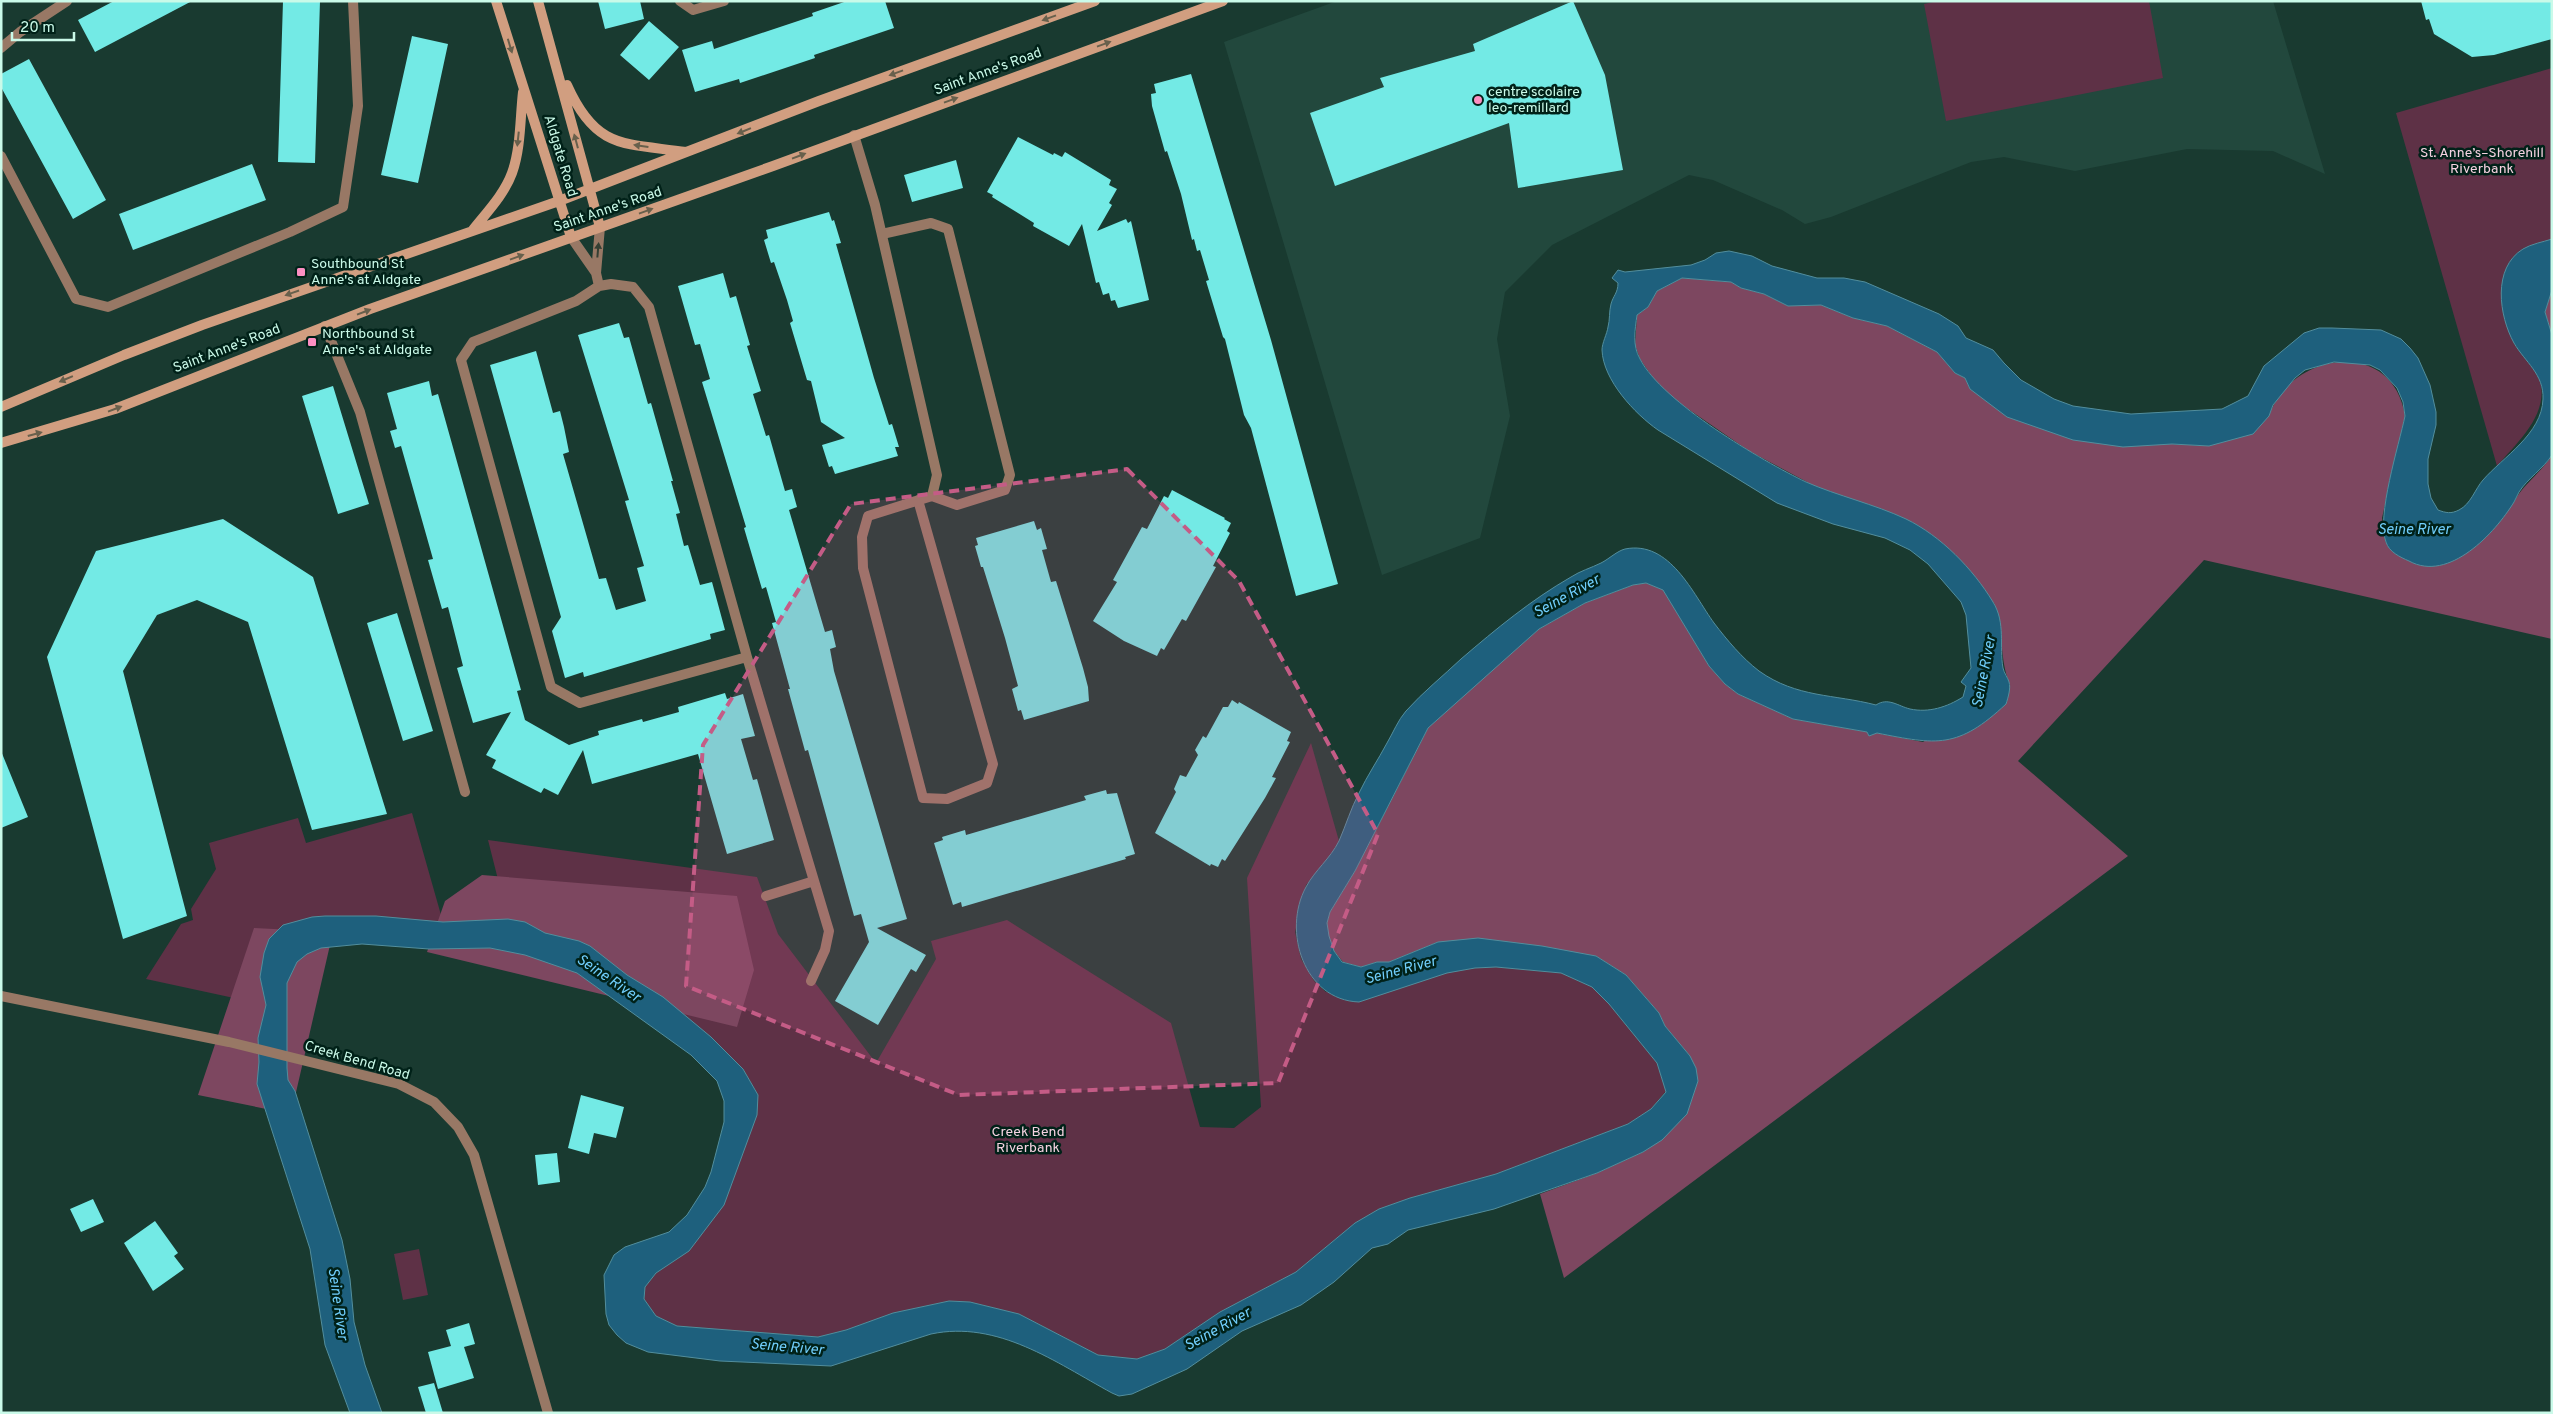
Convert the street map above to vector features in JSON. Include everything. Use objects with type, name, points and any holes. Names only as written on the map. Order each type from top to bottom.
[{"type":"main road","name":"Aldgate Road","points":[[496,1],[571,237]]},
{"type":"main road","name":"Aldgate Road","points":[[538,1],[600,227]]},
{"type":"main road","name":"Saint Anne's Road","points":[[1,408],[124,355],[202,325],[559,201],[819,101],[1095,1]]},
{"type":"main road","name":"Saint Anne's Road","points":[[1,443],[115,409],[325,326],[1222,1]]},
{"type":"main road","points":[[555,60],[578,109],[596,129],[611,140],[690,152]]},
{"type":"main road","points":[[471,232],[504,189],[512,173],[517,154],[523,90]]},
{"type":"street","points":[[1,48],[20,32],[67,1]]},
{"type":"street","points":[[1,156],[76,299],[108,307],[290,232],[343,207],[358,106],[354,1]]},
{"type":"street","points":[[680,1],[693,10],[724,1]]},
{"type":"street","points":[[854,135],[882,234],[937,475],[932,496]]},
{"type":"street","points":[[882,234],[931,224],[948,229],[1010,475],[1005,490],[957,505],[932,496],[918,500],[868,516],[862,537],[863,568],[923,798],[947,799],[988,783],[993,764],[918,500]]},
{"type":"street","name":"Aldgate Road","points":[[596,274],[600,227]]},
{"type":"street","name":"Aldgate Road","points":[[571,237],[596,274]]},
{"type":"street","points":[[596,274],[599,286]]},
{"type":"street","points":[[747,657],[580,703],[551,687],[461,360],[473,342],[576,301],[599,286],[611,284],[633,287],[649,307],[747,657],[829,931],[825,950],[810,981]]},
{"type":"street","points":[[325,326],[360,412],[465,792]]},
{"type":"street","points":[[766,896],[814,881]]},
{"type":"street","name":"Creek Bend Road","points":[[1,996],[229,1042],[315,1062],[399,1084],[434,1102],[458,1127],[474,1155],[548,1413]]},
{"type":"highlighted area","points":[[1127,469],[1239,581],[1378,834],[1278,1083],[959,1095],[686,986],[703,745],[851,504]]},
{"type":"shaded area","points":[[1337,1],[2273,1],[2325,174],[2273,151],[2187,149],[2075,171],[2004,157],[1971,162],[1831,217],[1805,224],[1782,210],[1713,180],[1689,175],[1552,245],[1505,292],[1497,339],[1510,416],[1480,538],[1382,575],[1224,42]]},
{"type":"shaded area","points":[[1682,278],[1731,282],[1741,288],[1764,294],[1788,306],[1821,305],[1853,318],[1887,326],[1937,352],[1955,373],[1965,378],[1970,389],[2172,444],[2209,446],[2269,416],[2281,394],[2298,377],[2319,367],[2341,362],[2362,364],[2382,374],[2397,391],[2405,416],[2382,518],[2386,543],[2514,502],[2552,455],[2552,639],[2204,560],[2018,761],[2128,856],[1564,1278],[1540,1194],[1597,1173],[1643,1152],[1690,1056],[1665,1026],[1659,1013],[1626,975],[1596,956],[1438,942],[1389,962],[1377,962],[1361,967],[1343,962],[1334,951],[1328,936],[1327,923],[1330,912],[1355,871],[1428,728],[1539,629],[1585,603],[1633,585],[1646,583],[1663,589],[1709,666],[1725,684],[1738,694],[1793,719],[1867,732],[1869,735],[1877,733],[1923,742],[2010,685],[2004,665],[1999,624],[1994,603],[1807,482],[1749,451],[1675,400],[1655,381],[1640,359],[1635,345],[1637,315],[1648,307],[1657,291]]},
{"type":"shaded area","points":[[2552,290],[2552,335],[2545,312]]},
{"type":"shaded area","points":[[482,875],[737,896],[754,970],[737,1027],[427,952],[445,901]]},
{"type":"shaded area","points":[[254,928],[333,932],[291,1114],[198,1095]]},
{"type":"green space","points":[[1938,1],[2149,1],[2163,78],[1946,121],[1924,4]]},
{"type":"green space","name":"St. Anne’s–Shorehill Riverbank","points":[[2552,68],[2552,239],[2522,249],[2514,344],[2538,374],[2541,401],[2531,425],[2497,466],[2396,113]]},
{"type":"green space","name":"Creek Bend Riverbank","points":[[1311,743],[1339,841],[1330,858],[1306,885],[1295,932],[1301,959],[1314,981],[1326,992],[1475,968],[1496,967],[1561,973],[1592,987],[1609,1004],[1657,1063],[1666,1091],[1651,1109],[1628,1124],[1496,1174],[1410,1198],[1379,1209],[1355,1223],[1296,1272],[1220,1312],[1165,1349],[1137,1359],[1098,1355],[1019,1314],[970,1302],[949,1301],[893,1313],[846,1330],[818,1337],[677,1326],[656,1316],[644,1299],[645,1287],[656,1273],[689,1251],[758,1095],[743,1069],[711,1037],[508,919],[488,840],[757,877],[778,934],[876,1063],[936,959],[931,941],[1007,920],[1171,1023],[1200,1127],[1234,1128],[1261,1107],[1247,878]]},
{"type":"green space","points":[[412,813],[443,922],[325,916],[266,1005],[146,979],[181,924],[193,920],[191,909],[216,869],[209,843],[298,818],[306,843]]},
{"type":"green space","points":[[419,1249],[428,1295],[403,1300],[394,1254]]},
{"type":"water","name":"Seine River","points":[[2552,239],[2552,290],[2545,312],[2552,335],[2552,455],[2518,493],[2506,514],[2483,540],[2455,560],[2440,565],[2424,566],[2399,556],[2387,546],[2384,531],[2386,499],[2405,416],[2403,402],[2397,388],[2380,370],[2370,365],[2334,362],[2305,370],[2295,378],[2273,405],[2269,416],[2253,434],[2209,446],[2172,444],[2123,447],[2073,440],[2007,417],[1970,389],[1965,378],[1955,373],[1937,352],[1887,326],[1853,318],[1821,305],[1788,306],[1764,294],[1741,288],[1731,282],[1682,278],[1657,291],[1648,307],[1637,315],[1635,332],[1637,354],[1652,376],[1669,393],[1715,429],[1765,460],[1806,482],[1906,519],[1932,534],[1955,554],[1985,590],[1997,610],[2001,626],[2003,668],[2010,684],[2006,704],[1989,719],[1960,736],[1932,741],[1877,733],[1869,736],[1867,732],[1793,719],[1738,694],[1725,684],[1709,666],[1663,590],[1646,583],[1633,585],[1585,603],[1539,629],[1428,728],[1355,871],[1330,912],[1327,923],[1329,936],[1334,951],[1342,962],[1361,967],[1377,962],[1389,962],[1438,942],[1478,938],[1542,946],[1596,956],[1626,975],[1659,1013],[1665,1026],[1690,1056],[1696,1068],[1698,1081],[1687,1114],[1662,1140],[1643,1152],[1597,1173],[1494,1209],[1408,1230],[1388,1244],[1372,1248],[1334,1282],[1301,1305],[1242,1331],[1187,1369],[1132,1394],[1119,1396],[1025,1347],[1003,1338],[980,1333],[956,1331],[931,1334],[831,1366],[720,1361],[648,1352],[626,1343],[609,1325],[606,1314],[604,1275],[614,1255],[625,1247],[669,1232],[687,1215],[705,1187],[711,1172],[724,1122],[724,1101],[717,1081],[691,1055],[577,973],[525,955],[490,948],[429,949],[362,944],[321,948],[307,954],[297,962],[287,983],[288,1080],[295,1091],[342,1240],[350,1279],[354,1322],[365,1365],[382,1413],[350,1413],[325,1345],[310,1249],[257,1084],[259,1062],[258,1038],[266,1005],[260,977],[264,953],[269,939],[283,925],[312,917],[325,916],[376,916],[443,922],[508,919],[525,922],[545,933],[579,941],[590,946],[627,975],[663,997],[711,1037],[743,1069],[758,1095],[757,1115],[724,1205],[689,1251],[656,1273],[645,1287],[644,1299],[656,1316],[677,1326],[818,1337],[846,1330],[893,1313],[949,1301],[970,1302],[1019,1314],[1098,1355],[1137,1359],[1165,1349],[1220,1312],[1296,1272],[1355,1223],[1379,1209],[1410,1198],[1496,1174],[1628,1124],[1651,1109],[1666,1092],[1657,1063],[1609,1004],[1592,987],[1561,973],[1496,967],[1475,968],[1447,973],[1359,1002],[1340,998],[1324,989],[1312,976],[1303,960],[1298,942],[1296,923],[1299,904],[1306,887],[1339,841],[1365,780],[1398,722],[1426,691],[1501,626],[1542,595],[1574,575],[1601,563],[1622,550],[1641,548],[1655,553],[1679,572],[1729,642],[1753,666],[1773,680],[1816,694],[1876,705],[1889,702],[1917,710],[1938,708],[1951,704],[1963,697],[1966,686],[1961,682],[1971,668],[1966,615],[1961,602],[1928,564],[1910,550],[1885,538],[1833,524],[1777,503],[1658,430],[1630,406],[1608,373],[1602,350],[1609,324],[1611,304],[1618,286],[1618,283],[1612,278],[1618,270],[1625,272],[1691,265],[1705,260],[1716,253],[1729,251],[1752,256],[1772,266],[1817,278],[1844,278],[1865,282],[1939,314],[1958,326],[1966,338],[1993,350],[2021,380],[2054,399],[2073,406],[2131,414],[2222,409],[2248,396],[2264,366],[2304,333],[2319,328],[2381,330],[2401,339],[2410,348],[2418,358],[2430,385],[2436,412],[2436,425],[2428,459],[2428,484],[2431,498],[2438,510],[2451,513],[2467,504],[2483,480],[2529,434],[2541,412],[2543,399],[2540,382],[2533,369],[2518,350],[2509,332],[2502,306],[2501,293],[2506,268],[2513,257],[2526,247]]},
{"type":"building","points":[[114,1],[192,1],[95,52],[78,20]]},
{"type":"building","points":[[283,1],[320,1],[315,163],[278,162]]},
{"type":"building","points":[[598,1],[640,1],[644,19],[605,29]]},
{"type":"building","points":[[847,1],[885,1],[894,28],[814,55],[815,58],[740,83],[739,79],[695,92],[682,50],[712,41],[714,49],[813,16],[812,13]]},
{"type":"building","name":"centre scolaire leo-remillard","points":[[1573,1],[1605,75],[1623,170],[1518,188],[1509,123],[1335,186],[1310,113],[1384,87],[1380,78],[1475,51],[1473,44]]},
{"type":"building","points":[[2421,1],[2552,1],[2552,39],[2494,55],[2472,57],[2434,34],[2429,19],[2426,20]]},
{"type":"building","points":[[649,21],[679,47],[649,80],[620,55]]},
{"type":"building","points":[[412,36],[448,44],[418,183],[381,175]]},
{"type":"building","points":[[29,59],[106,200],[73,219],[1,87],[1,74]]},
{"type":"building","points":[[1191,74],[1271,340],[1338,584],[1296,596],[1251,428],[1244,415],[1225,339],[1206,281],[1209,280],[1200,250],[1197,251],[1194,239],[1192,240],[1181,194],[1167,151],[1165,152],[1152,106],[1151,94],[1156,93],[1154,84]]},
{"type":"building","points":[[1018,137],[1053,155],[1054,153],[1062,157],[1065,152],[1111,180],[1109,185],[1117,189],[1109,203],[1112,205],[1097,231],[1126,219],[1128,223],[1131,221],[1149,300],[1118,308],[1115,300],[1111,301],[1109,293],[1103,295],[1099,282],[1096,283],[1082,224],[1069,246],[1033,226],[1034,223],[987,192]]},
{"type":"building","points":[[956,160],[963,188],[912,202],[904,175]]},
{"type":"building","points":[[252,164],[266,200],[133,250],[119,214]]},
{"type":"building","points":[[829,212],[832,221],[834,220],[841,243],[836,244],[874,378],[889,425],[892,424],[899,447],[895,447],[898,456],[835,474],[832,466],[829,467],[822,445],[845,438],[821,422],[811,381],[807,380],[790,323],[793,321],[787,300],[774,262],[771,263],[764,240],[768,238],[766,230]]},
{"type":"building","points":[[723,273],[730,298],[736,296],[750,345],[747,346],[761,391],[753,394],[766,436],[769,435],[785,491],[792,489],[797,507],[789,510],[825,632],[832,630],[836,647],[830,649],[834,671],[907,919],[877,928],[926,955],[916,972],[911,969],[878,1025],[835,1001],[869,942],[861,914],[854,916],[808,750],[805,751],[772,623],[776,622],[766,587],[762,589],[744,528],[746,527],[702,382],[710,379],[700,344],[695,345],[678,286]]},
{"type":"building","points":[[619,323],[624,338],[629,337],[648,404],[651,403],[673,481],[671,481],[680,513],[676,514],[684,546],[688,545],[700,585],[712,582],[725,630],[710,634],[711,639],[584,677],[583,672],[565,678],[552,631],[561,617],[490,365],[536,351],[553,413],[560,411],[569,452],[563,454],[599,579],[606,578],[616,610],[646,601],[637,568],[644,566],[625,501],[629,500],[578,335]]},
{"type":"building","points":[[429,381],[432,396],[438,394],[521,690],[517,691],[525,720],[569,745],[599,735],[598,731],[642,719],[643,722],[679,712],[678,707],[725,693],[727,699],[743,694],[755,736],[741,739],[753,780],[757,779],[774,840],[727,854],[698,754],[592,784],[583,750],[558,795],[544,788],[541,793],[492,768],[496,760],[486,755],[511,712],[473,723],[457,668],[463,666],[448,607],[442,609],[428,560],[433,559],[401,446],[395,448],[390,431],[397,429],[387,393]]},
{"type":"building","points":[[333,386],[369,504],[338,514],[302,396]]},
{"type":"building","points":[[1172,490],[1231,523],[1227,531],[1230,533],[1213,566],[1216,567],[1186,621],[1182,619],[1164,650],[1161,648],[1157,656],[1124,641],[1093,621],[1117,582],[1113,580],[1142,527],[1147,529],[1164,496],[1168,498]]},
{"type":"building","points":[[223,519],[313,577],[387,814],[312,830],[248,622],[197,600],[157,615],[123,671],[187,916],[123,939],[47,657],[96,551]]},
{"type":"building","points":[[1034,521],[1037,530],[1041,528],[1047,549],[1042,550],[1051,582],[1056,581],[1083,668],[1088,687],[1089,701],[1024,720],[1021,710],[1018,711],[1012,689],[1018,686],[1005,638],[975,546],[978,545],[976,538]]},
{"type":"building","points":[[397,613],[433,731],[403,741],[367,623]]},
{"type":"building","points":[[1232,700],[1238,704],[1239,702],[1291,732],[1287,741],[1290,742],[1272,777],[1276,778],[1225,861],[1222,859],[1218,867],[1211,864],[1210,866],[1155,833],[1176,792],[1174,789],[1180,775],[1186,777],[1198,755],[1195,750],[1203,736],[1206,738],[1223,707],[1228,707]]},
{"type":"building","points":[[1,751],[28,817],[1,828]]},
{"type":"building","points":[[1106,790],[1107,794],[1117,793],[1135,854],[1125,857],[1126,859],[962,907],[961,902],[953,905],[934,843],[943,840],[942,837],[965,830],[966,835],[1086,800],[1084,796]]},
{"type":"building","points":[[581,1095],[624,1107],[616,1138],[594,1133],[589,1154],[568,1148]]},
{"type":"building","points":[[557,1153],[560,1182],[538,1185],[535,1155]]},
{"type":"building","points":[[93,1199],[104,1222],[81,1232],[70,1209]]},
{"type":"building","points":[[155,1221],[178,1253],[174,1256],[184,1269],[153,1291],[124,1243]]},
{"type":"building","points":[[469,1323],[475,1344],[464,1347],[474,1378],[438,1389],[428,1352],[451,1346],[446,1330]]},
{"type":"building","points":[[434,1383],[443,1413],[426,1413],[418,1387]]},
{"type":"place","name":"centre scolaire leo-remillard","points":[[1478,100]]},
{"type":"place","name":"Southbound St Anne's at Aldgate","points":[[301,272]]},
{"type":"place","name":"Northbound St Anne's at Aldgate","points":[[312,342]]}]
